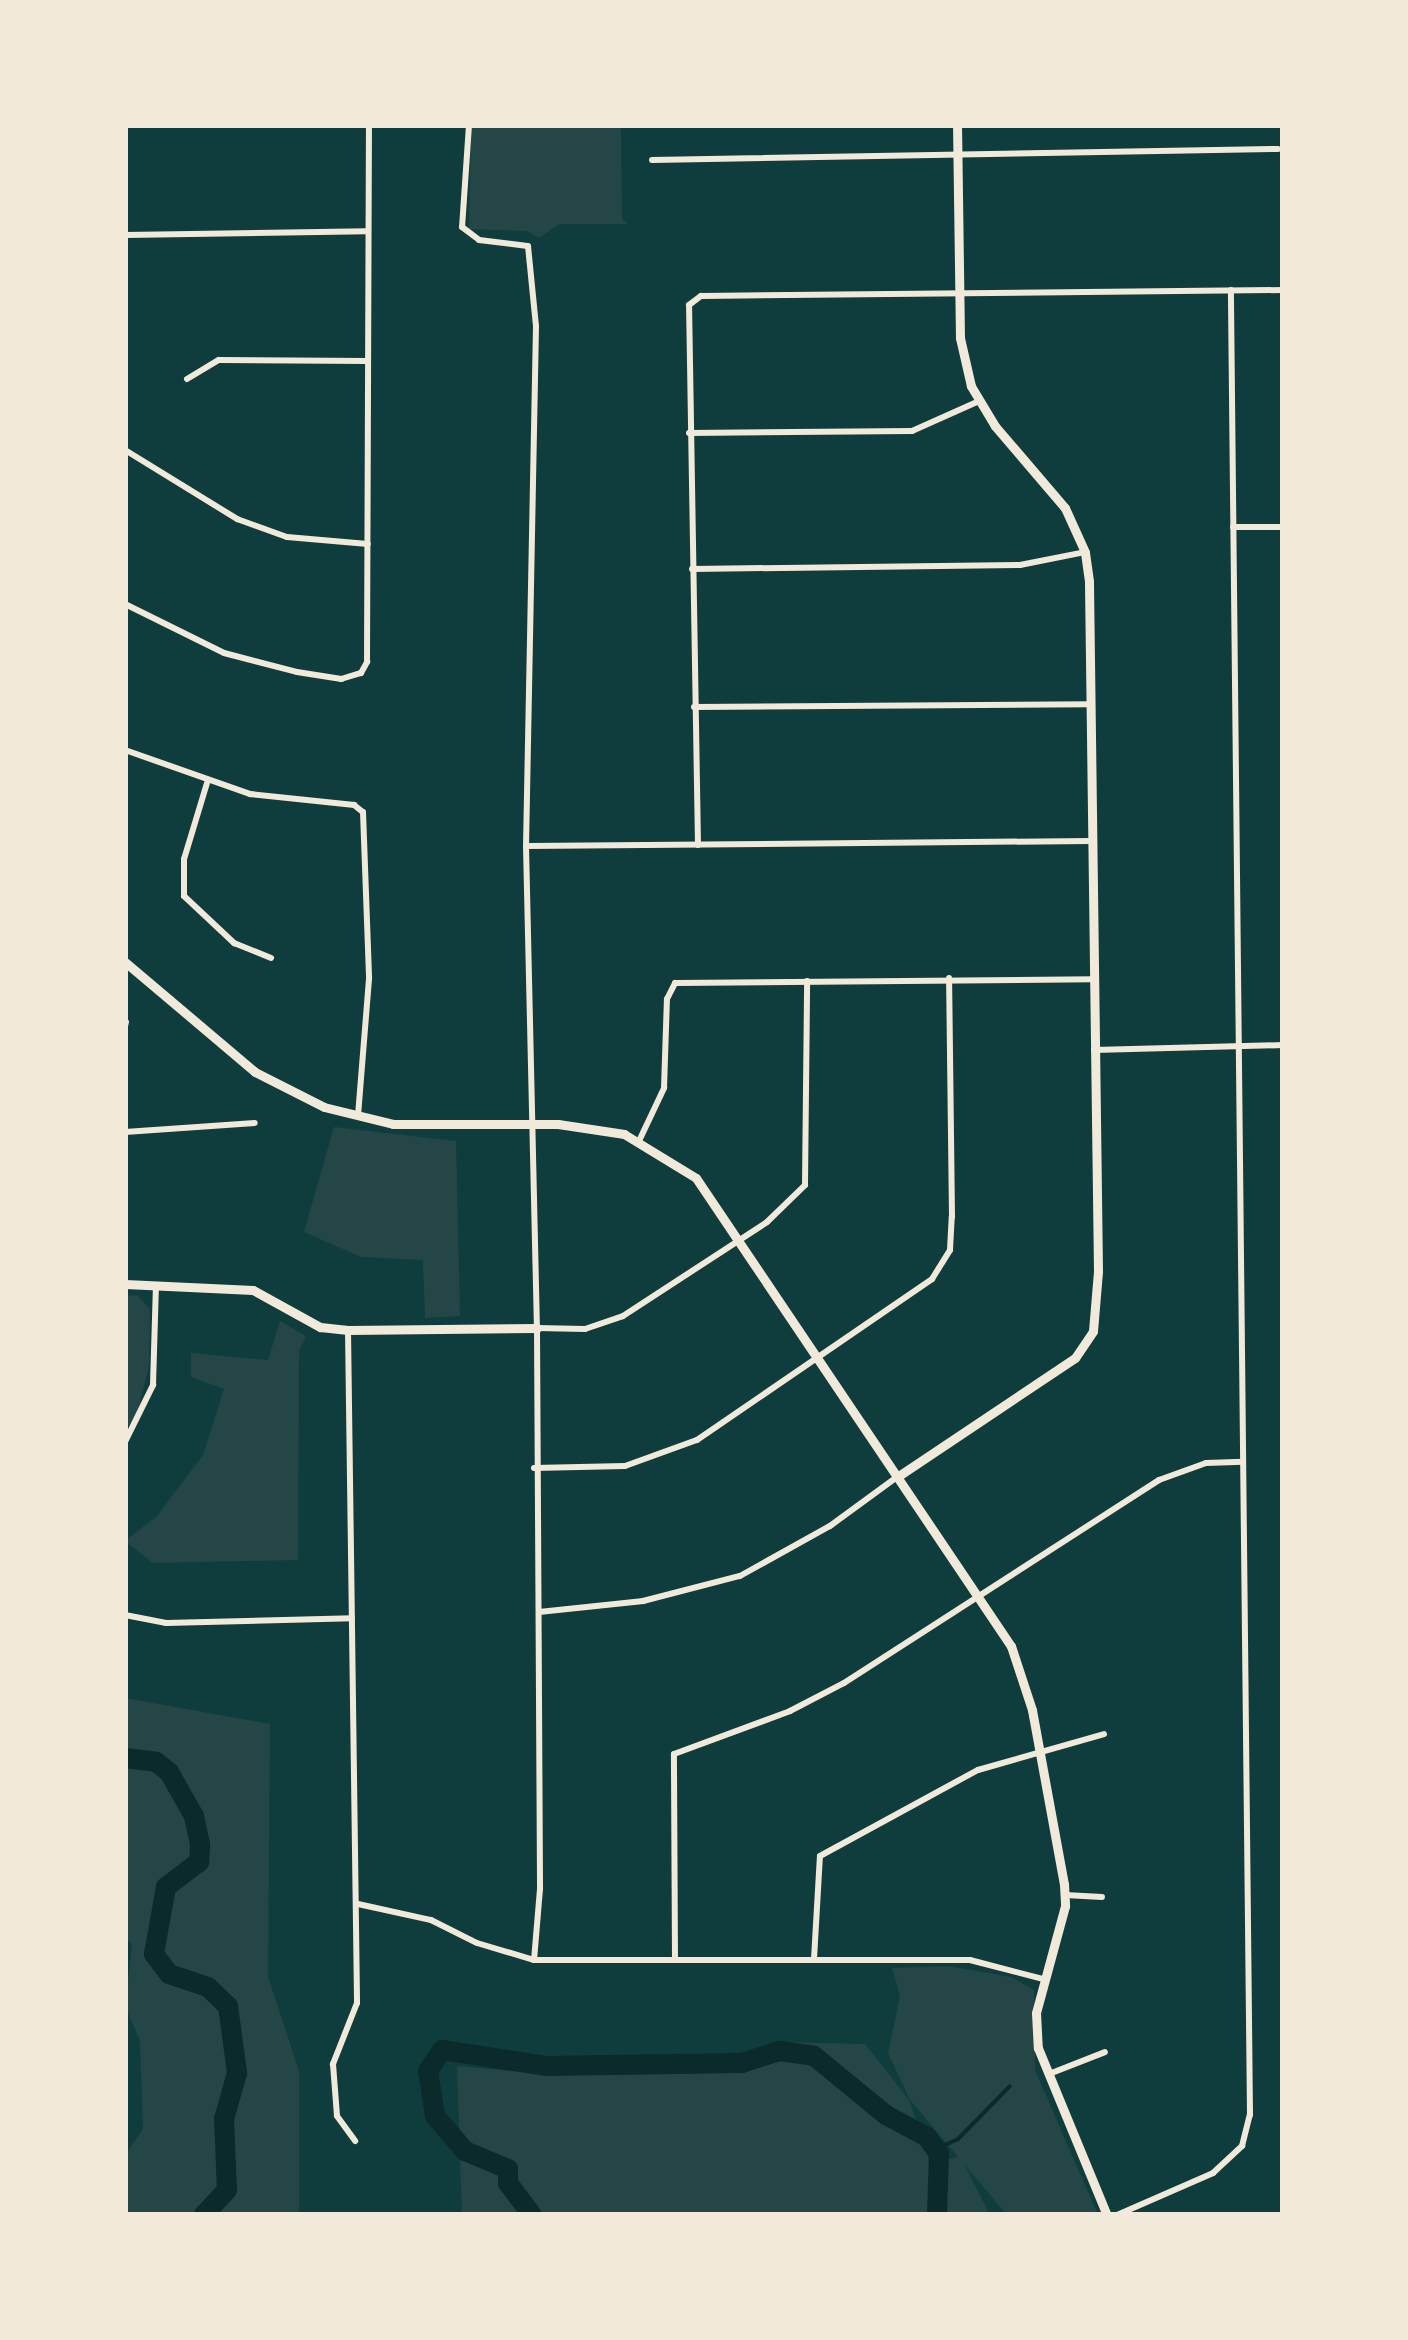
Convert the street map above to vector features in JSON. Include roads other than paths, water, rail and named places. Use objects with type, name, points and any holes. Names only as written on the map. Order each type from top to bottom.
[{"type":"street","points":[[125,604],[224,654],[341,679],[361,673],[368,649],[368,125]]},
{"type":"street","points":[[469,125],[462,227],[479,240],[528,246],[534,271],[533,719],[526,846],[537,1328],[534,1468],[540,1889],[534,1960]]},
{"type":"street","points":[[539,1612],[643,1602],[740,1576],[830,1526],[897,1477],[1054,1375],[1093,1331],[1094,1050],[1086,552],[1065,508],[979,401],[960,338],[958,125]]},
{"type":"street","points":[[652,160],[1278,149]]},
{"type":"street","points":[[125,235],[367,231]]},
{"type":"street","points":[[1117,2215],[1213,2173],[1242,2146],[1250,2114],[1230,290]]},
{"type":"street","points":[[698,845],[689,304],[701,296],[1283,290]]},
{"type":"street","points":[[187,379],[219,360],[368,361]]},
{"type":"street","points":[[690,434],[912,431],[979,401]]},
{"type":"street","points":[[125,450],[252,525],[316,542],[368,544]]},
{"type":"street","points":[[1233,527],[1283,527]]},
{"type":"street","points":[[692,569],[1020,566],[1086,552]]},
{"type":"street","points":[[694,707],[1090,704]]},
{"type":"street","points":[[125,750],[207,782],[291,801],[354,805],[363,812],[369,999],[358,1117]]},
{"type":"street","points":[[207,782],[184,859],[184,896],[234,943],[271,958]]},
{"type":"street","points":[[526,846],[1090,841]]},
{"type":"street","points":[[125,962],[255,1072],[358,1117],[418,1125],[595,1129],[639,1141],[696,1178],[740,1237],[1012,1646],[1041,1750],[1064,1895],[1036,2026],[1048,2074],[1107,2215]]},
{"type":"street","points":[[534,1468],[597,1470],[676,1449],[734,1420],[915,1294],[950,1250],[949,978]]},
{"type":"street","points":[[639,1141],[664,1088],[667,999],[674,983],[1093,979]]},
{"type":"street","points":[[125,1284],[253,1290],[320,1326],[348,1330],[585,1328],[623,1316],[782,1211],[805,1185],[808,980]]},
{"type":"street","points":[[1094,1050],[1283,1045]]},
{"type":"street","points":[[125,1132],[255,1123]]},
{"type":"street","points":[[125,1442],[153,1385],[156,1284]]},
{"type":"street","points":[[348,1330],[357,2003],[333,2064],[337,2116],[354,2142]]},
{"type":"street","points":[[675,1960],[674,1754],[817,1697],[1159,1480],[1206,1463],[1243,1462]]},
{"type":"street","points":[[125,1615],[166,1623],[352,1618]]},
{"type":"street","points":[[814,1959],[820,1856],[978,1770],[1104,1734]]},
{"type":"street","points":[[1064,1895],[1102,1897]]},
{"type":"street","points":[[358,1904],[431,1920],[478,1943],[534,1960],[970,1960],[1043,1979]]},
{"type":"street","points":[[1048,2074],[1105,2052]]},
{"type":"waterway","points":[[125,1758],[156,1762],[169,1772],[194,1816],[200,1845],[199,1862],[166,1887],[154,1954],[169,1974],[208,1987],[228,2006],[237,2073],[224,2119],[227,2190],[204,2215]]},
{"type":"waterway","points":[[532,2215],[508,2183],[508,2169],[465,2151],[435,2116],[428,2071],[442,2050],[546,2066],[742,2063],[780,2051],[814,2056],[886,2115],[927,2137],[939,2154],[937,2215]]},
{"type":"waterway","points":[[935,2149],[958,2139],[1010,2086]]}]
